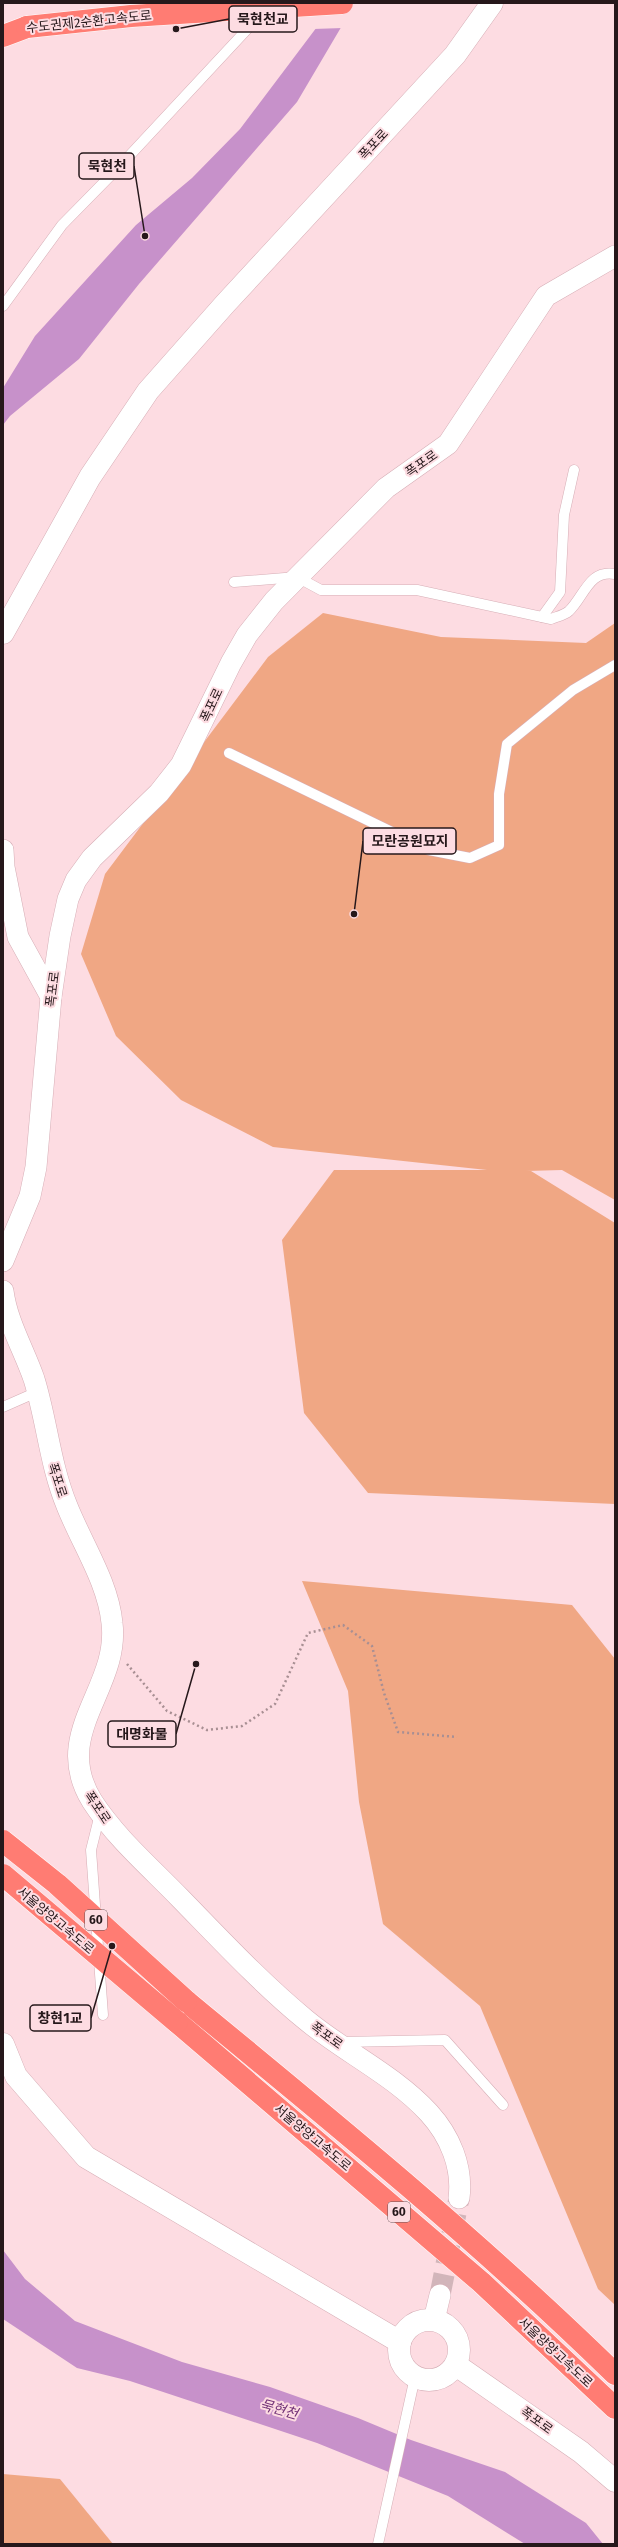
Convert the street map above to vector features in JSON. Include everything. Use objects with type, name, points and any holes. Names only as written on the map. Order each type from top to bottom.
[{"type":"highway","name":"수도권제2순환고속도로","points":[[3,30],[130,16],[342,3]]},
{"type":"highway","points":[[3,36],[27,27]]},
{"type":"highway","points":[[3,1836],[57,1884]]},
{"type":"highway","name":"서울양양고속도로","points":[[3,1841],[57,1884],[186,2001],[355,2140],[459,2230],[563,2323],[615,2374]]},
{"type":"highway","name":"서울양양고속도로","points":[[3,1875],[481,2282],[615,2408]]},
{"type":"main road","name":"폭포로","points":[[3,633],[90,477],[148,391],[225,304],[456,55],[492,3]]},
{"type":"main road","points":[[3,2044],[16,2076],[86,2157],[400,2342]]},
{"type":"main road","points":[[427,2319],[434,2320],[445,2323],[454,2332],[460,2348],[456,2365],[449,2373],[438,2379],[414,2383],[402,2364],[399,2353],[400,2342],[404,2332],[412,2325],[427,2319]]},
{"type":"main road","name":"폭포로","points":[[456,2365],[581,2452],[615,2481]]},
{"type":"street","name":"폭포로","points":[[3,1261],[28,1203],[36,1167],[51,997],[60,936],[68,899],[76,880],[92,858],[159,793],[182,765],[230,663],[247,635],[274,601],[386,488],[448,444],[546,296],[615,256]]},
{"type":"street","points":[[3,850],[4,867],[18,937],[51,997]]},
{"type":"street","name":"폭포로","points":[[3,1291],[8,1312],[37,1392],[49,1451],[66,1505],[110,1608],[113,1647],[108,1667],[81,1730],[78,1747],[80,1775],[100,1812],[132,1850],[248,1967],[307,2021],[391,2080],[429,2113],[452,2149],[458,2165],[461,2182],[459,2198]]},
{"type":"street","points":[[434,2320],[440,2295]]},
{"type":"lane","points":[[3,306],[62,225],[118,168],[271,3]]},
{"type":"lane","points":[[542,617],[560,592],[564,515],[574,470]]},
{"type":"lane","points":[[234,582],[297,577],[322,590],[417,590],[551,619],[568,612],[587,583],[607,572],[615,574]]},
{"type":"lane","points":[[229,753],[429,850],[470,858],[499,845],[499,794],[508,744],[573,690],[615,665]]},
{"type":"lane","points":[[3,1407],[37,1392]]},
{"type":"lane","points":[[100,1812],[91,1850],[102,2015]]},
{"type":"lane","points":[[336,2042],[445,2040],[503,2105]]},
{"type":"lane","points":[[378,2544],[414,2383]]},
{"type":"path","points":[[113,1647],[167,1711],[206,1730],[242,1726],[275,1704],[308,1633],[343,1625],[372,1646],[384,1693],[398,1732],[457,1737]]},
{"type":"shaded area","points":[[323,613],[441,637],[586,643],[615,623],[615,1200],[562,1170],[526,1171],[531,1171],[615,1223],[615,1504],[368,1493],[304,1413],[282,1240],[334,1170],[487,1170],[273,1147],[181,1100],[116,1036],[81,954],[105,874],[268,657]]},
{"type":"shaded area","points":[[302,1581],[572,1605],[615,1659],[615,2305],[598,2289],[480,2006],[383,1924],[359,1802],[348,1691]]},
{"type":"shaded area","points":[[3,2474],[60,2479],[113,2544],[3,2544]]},
{"type":"water","points":[[335,3],[343,24],[297,102],[139,284],[79,359],[10,416],[3,425],[3,388],[35,336],[136,225],[192,178],[240,129]]},
{"type":"water","points":[[3,2250],[25,2279],[75,2321],[182,2362],[270,2387],[358,2418],[411,2440],[505,2472],[586,2523],[603,2544],[525,2544],[448,2496],[317,2443],[130,2381],[77,2368],[3,2319]]},
{"type":"pier","points":[[333,3],[359,3],[343,28],[313,29]]},
{"type":"tunnel","points":[[440,2295],[459,2198]]},
{"type":"place","name":"묵현천교","points":[[176,29]]},
{"type":"place","name":"묵현천","points":[[145,236]]},
{"type":"place","name":"모란공원묘지","points":[[354,914]]},
{"type":"place","name":"대명화물","points":[[196,1664]]},
{"type":"place","name":"창현1교","points":[[112,1946]]}]
